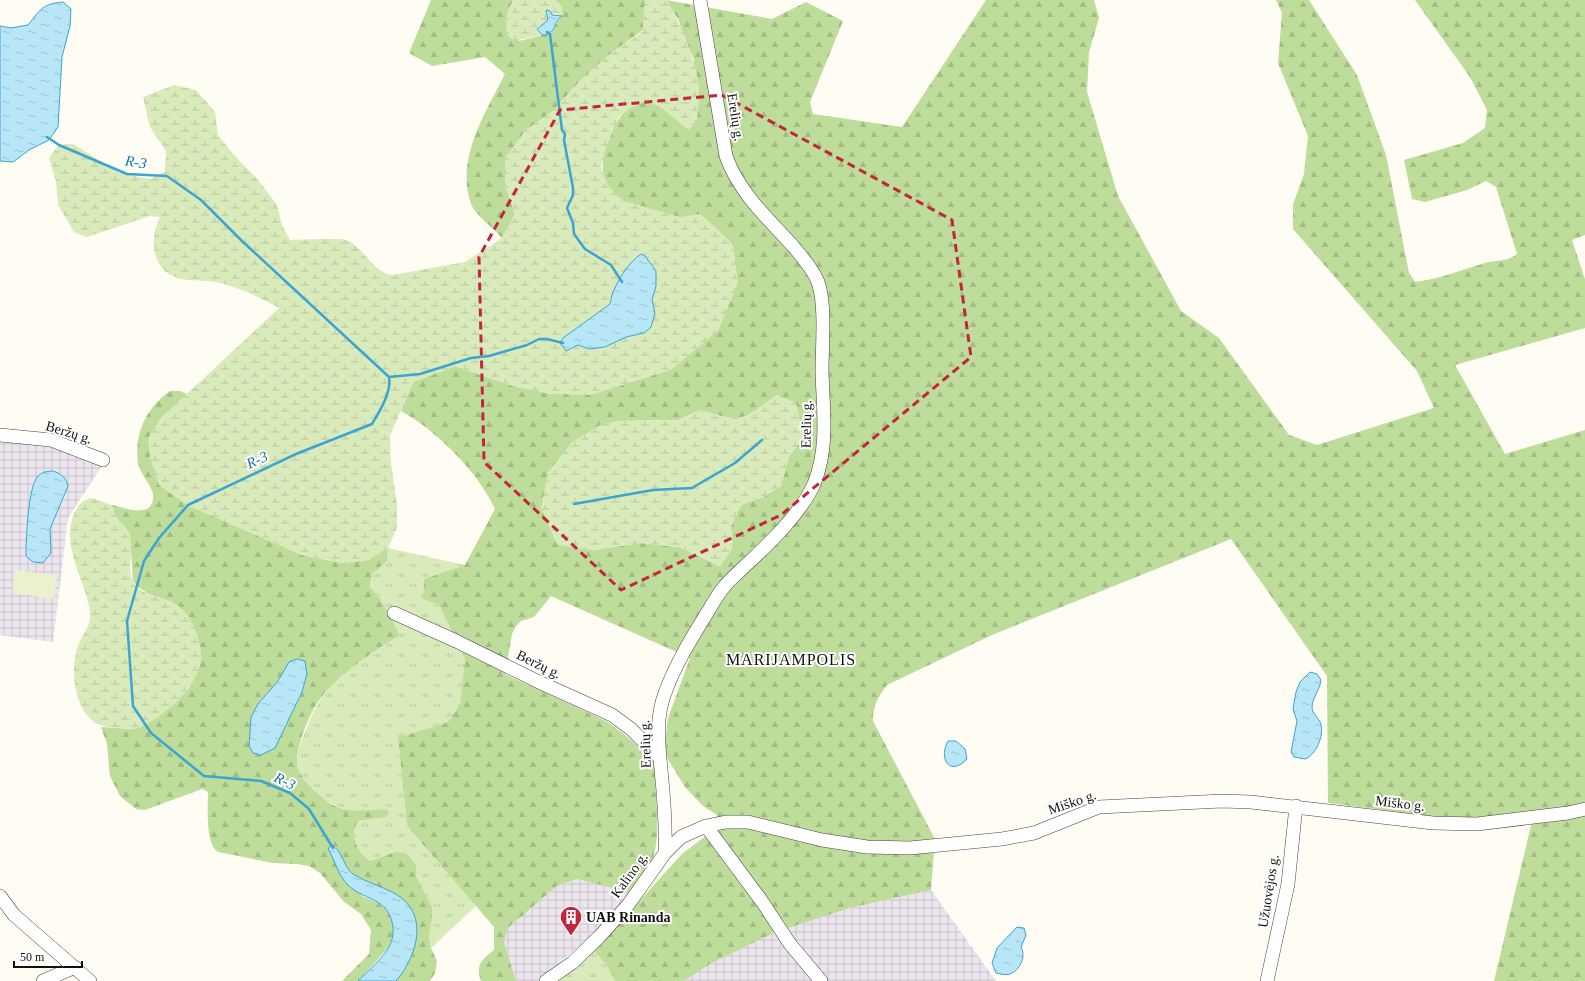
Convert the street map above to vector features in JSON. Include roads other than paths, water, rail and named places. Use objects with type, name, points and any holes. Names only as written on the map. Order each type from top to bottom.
[{"type":"street","name":"Erelių g.","points":[[665,853],[666,833],[658,745],[659,717],[664,695],[678,663],[724,587],[766,547],[802,504],[813,484],[819,468],[824,446],[825,427],[822,394],[821,300],[818,282],[798,253],[741,187],[730,167],[726,156],[700,0]]},
{"type":"street","name":"Beržų g.","points":[[0,435],[51,440],[104,460]]},
{"type":"street","name":"Beržų g.","points":[[394,613],[612,715],[631,729],[660,757]]},
{"type":"street","name":"Miško g.","points":[[706,826],[726,822],[748,822],[837,842],[867,847],[910,848],[1002,839],[1034,833],[1099,807],[1222,801],[1296,806],[1433,823],[1476,824],[1568,813],[1585,809]]},
{"type":"street","name":"Užuovėjos g.","points":[[1267,981],[1288,884],[1296,806]]},
{"type":"street","name":"Kalino g.","points":[[546,981],[572,963],[599,937],[628,905],[665,853],[681,837],[706,826]]},
{"type":"street","points":[[706,826],[761,900],[790,944],[821,981]]},
{"type":"street","points":[[0,896],[14,915],[90,981]]},
{"type":"street","points":[[43,981],[75,967]]},
{"type":"water","points":[[63,2],[71,9],[70,26],[62,57],[58,127],[49,140],[29,150],[13,162],[0,161],[0,26],[11,28],[28,25],[42,8],[50,4]]},
{"type":"water","points":[[546,10],[550,11],[552,15],[562,16],[556,22],[550,33],[542,35],[537,29],[548,20]]},
{"type":"water","points":[[641,254],[645,256],[656,271],[656,286],[652,300],[655,313],[651,327],[644,333],[626,337],[605,347],[589,349],[578,345],[566,351],[560,343],[563,338],[610,304],[612,295],[620,278],[627,267]]},
{"type":"water","points":[[53,471],[63,476],[68,486],[50,529],[51,553],[43,563],[33,562],[26,556],[28,514],[32,490],[38,476],[45,472]]},
{"type":"water","points":[[297,659],[305,661],[307,674],[302,692],[275,748],[261,755],[253,753],[249,746],[251,717],[258,704],[278,681],[289,662]]},
{"type":"water","points":[[1310,672],[1317,674],[1321,680],[1313,700],[1312,707],[1322,729],[1316,749],[1313,754],[1305,759],[1294,757],[1291,752],[1297,721],[1293,709],[1296,692],[1300,682]]},
{"type":"water","points":[[948,741],[956,741],[965,749],[967,759],[961,764],[951,766],[947,764],[944,754]]},
{"type":"water","points":[[331,845],[335,847],[353,874],[394,893],[405,901],[413,912],[417,935],[415,947],[404,971],[396,981],[358,981],[387,951],[393,935],[392,923],[388,912],[384,907],[354,890],[344,880],[328,849]]},
{"type":"water","points":[[1017,927],[1024,928],[1026,935],[1021,947],[1023,954],[1022,962],[1015,971],[1010,974],[996,973],[992,963],[997,948]]},
{"type":"waterway","points":[[547,32],[550,34],[562,130],[565,134],[564,140],[573,188],[573,195],[567,208],[573,223],[574,234],[585,249],[611,265],[622,282]]},
{"type":"waterway","name":"R-3","points":[[47,137],[59,145],[127,174],[167,176],[201,200],[242,241],[389,377],[389,389],[387,395],[372,424],[296,454],[188,505],[159,538],[144,561],[127,621],[133,706],[151,733],[204,776],[261,781],[290,793],[309,809],[333,848]]},
{"type":"waterway","points":[[389,377],[420,374],[471,358],[489,356],[527,345],[539,339],[547,339],[563,343]]},
{"type":"waterway","points":[[574,504],[653,490],[692,488],[735,463],[762,440]]},
{"type":"place","name":"UAB Rinanda","points":[[571,936]]},
{"type":"district","name":"MARIJAMPOLIS","points":[[791,659]]}]
